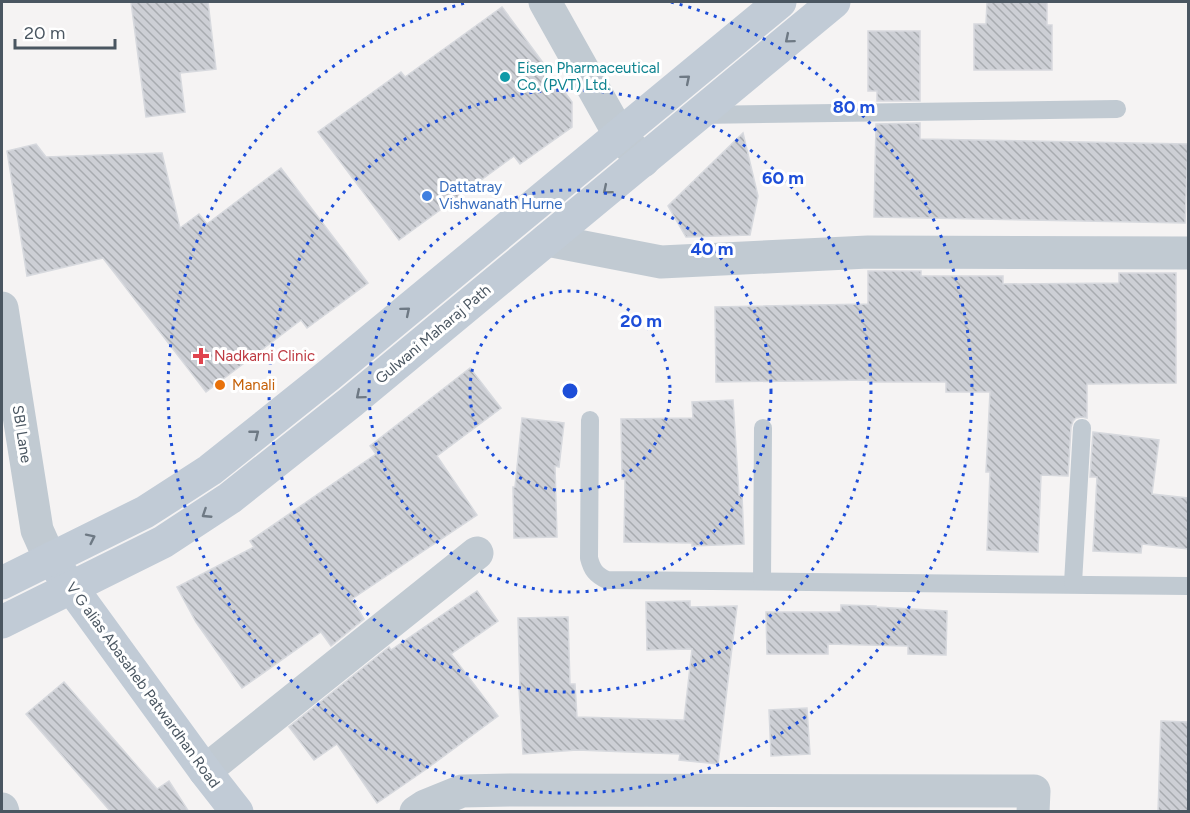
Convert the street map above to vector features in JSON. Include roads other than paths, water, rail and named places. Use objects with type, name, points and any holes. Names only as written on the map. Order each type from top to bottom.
[{"type":"street","points":[[544,2],[619,134],[643,161]]},
{"type":"street","points":[[2,583],[145,512],[210,470],[329,375],[780,2]]},
{"type":"street","name":"Gulwani Maharaj Path","points":[[2,622],[163,542],[230,498],[351,402],[834,2]]},
{"type":"street","points":[[547,240],[661,262],[868,252],[1188,253]]},
{"type":"street","name":"SBI Lane","points":[[2,308],[37,530],[50,559]]},
{"type":"street","points":[[205,771],[477,553]]},
{"type":"street","name":"V G alias Abasaheb Patwardhan Road","points":[[50,559],[237,812]]},
{"type":"street","points":[[416,812],[462,791],[510,790],[1034,791],[1033,812]]},
{"type":"lane","points":[[697,115],[1116,109]]},
{"type":"lane","points":[[590,420],[589,558],[595,573],[607,579],[1188,586]]},
{"type":"lane","points":[[762,581],[764,428]]},
{"type":"lane","points":[[1072,583],[1082,428]]},
{"type":"place","name":"Eisen Pharmaceutical Co. (PVT) Ltd.","points":[[505,77]]},
{"type":"place","name":"Dattatray Vishwanath Hurne","points":[[427,196]]},
{"type":"place","name":"Nadkarni Clinic","points":[[201,356]]},
{"type":"place","name":"Manali","points":[[220,385]]}]
